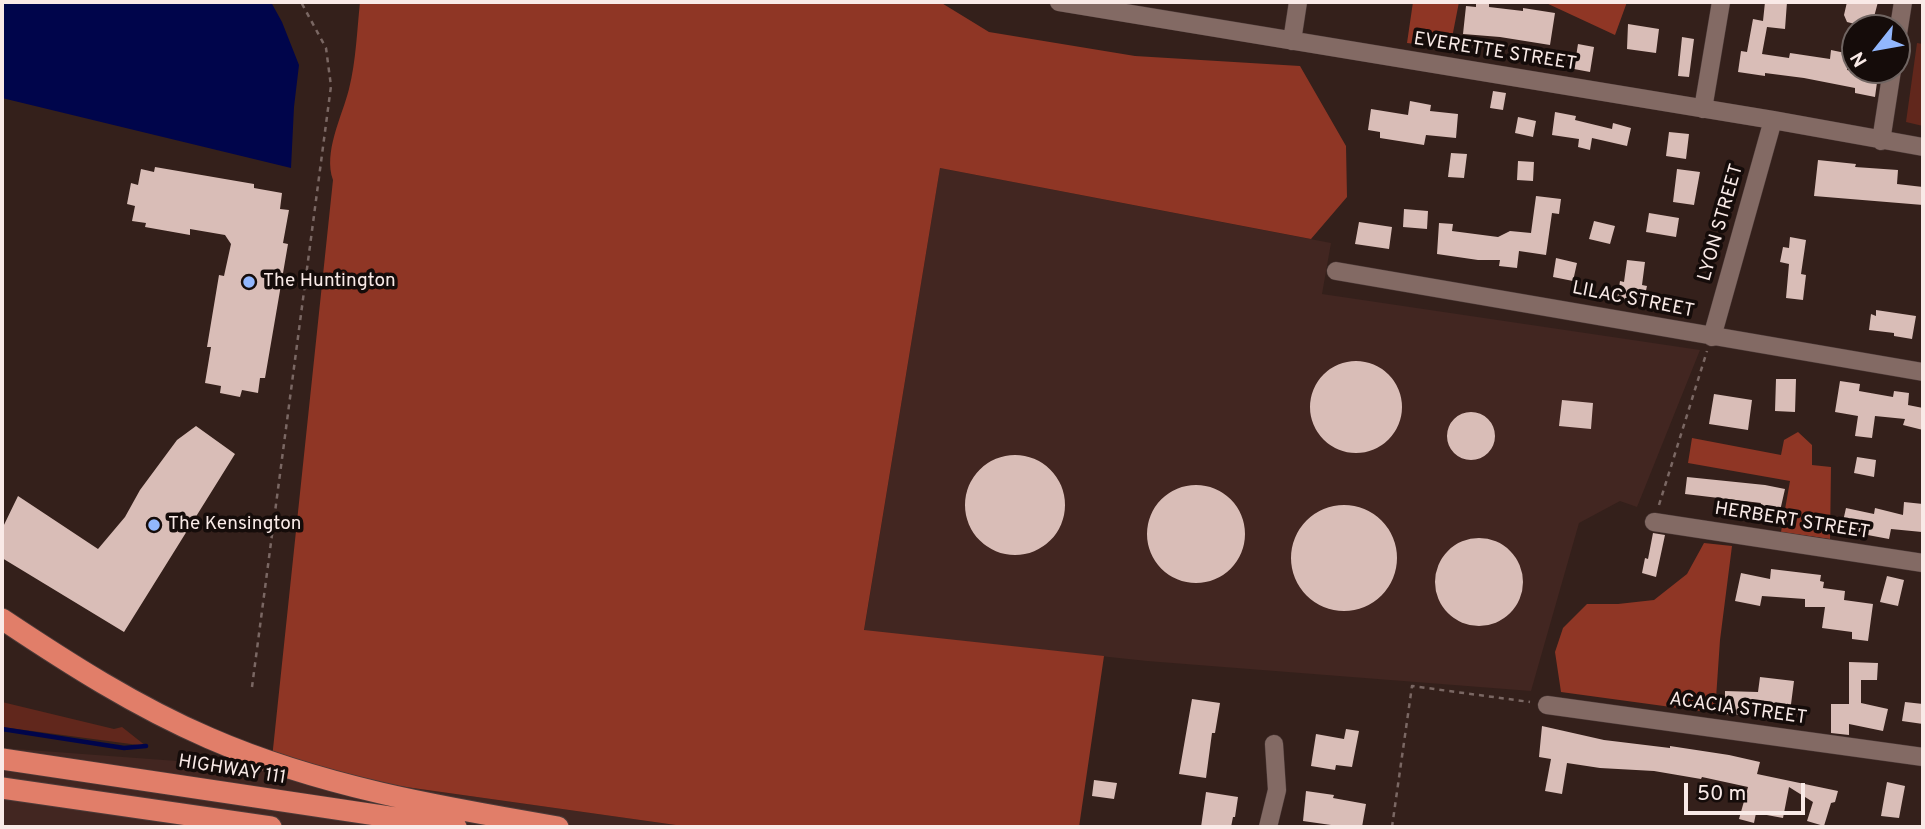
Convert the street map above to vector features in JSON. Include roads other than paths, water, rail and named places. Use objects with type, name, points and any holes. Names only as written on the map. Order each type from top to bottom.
[{"type":"highway","points":[[2,619],[74,667],[139,704],[245,753],[361,788],[444,807],[558,827]]},
{"type":"highway","name":"HIGHWAY 111","points":[[2,759],[456,827]]},
{"type":"highway","points":[[2,788],[271,827]]},
{"type":"street","name":"EVERETTE STREET","points":[[1059,2],[1137,8],[1292,41],[1923,147]]},
{"type":"street","points":[[1292,41],[1298,2]]},
{"type":"street","points":[[1703,109],[1721,2]]},
{"type":"street","points":[[1881,141],[1890,84]]},
{"type":"street","name":"LYON STREET","points":[[1712,337],[1773,120]]},
{"type":"street","name":"LILAC STREET","points":[[1336,271],[1923,372]]},
{"type":"street","name":"HERBERT STREET","points":[[1654,522],[1923,564]]},
{"type":"street","name":"ACACIA STREET","points":[[1547,705],[1923,757]]},
{"type":"street","points":[[1268,827],[1277,790],[1274,744]]},
{"type":"waterway","points":[[2,729],[124,748],[146,746]]},
{"type":"place","name":"The Huntington","points":[[249,282]]},
{"type":"place","name":"The Kensington","points":[[154,525]]}]
